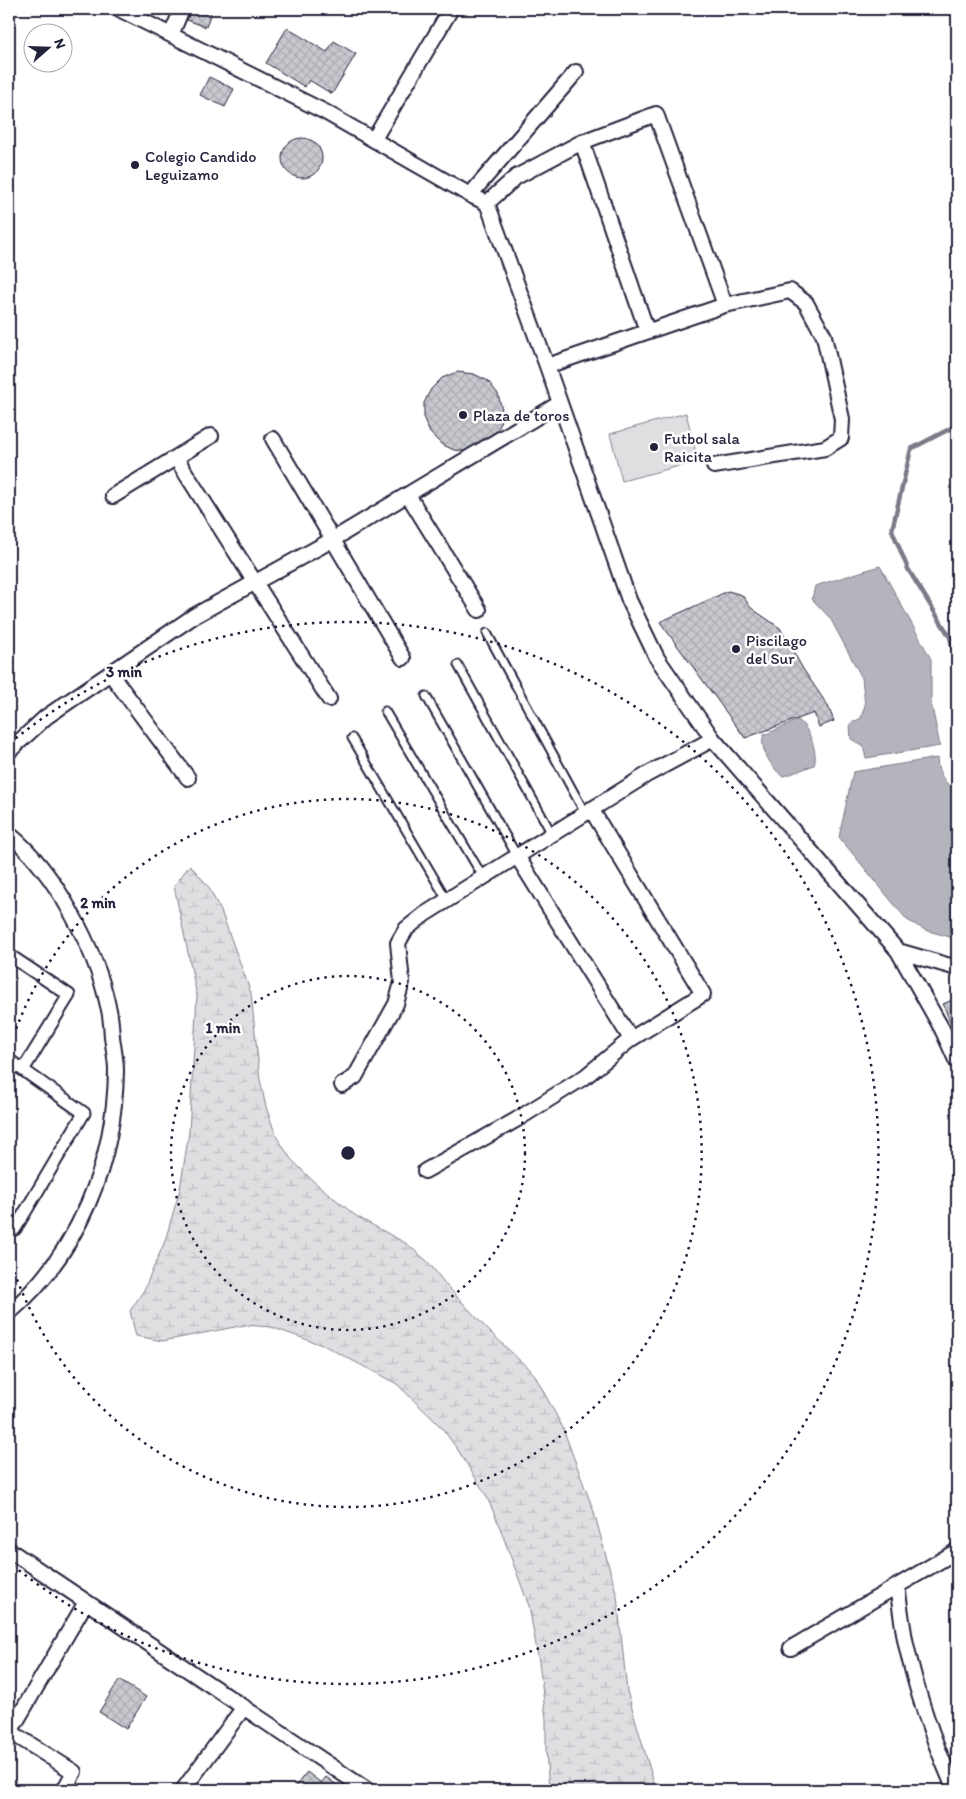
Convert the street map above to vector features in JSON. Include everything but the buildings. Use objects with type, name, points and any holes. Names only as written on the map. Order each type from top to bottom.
[{"type":"street","points":[[118,9],[326,112],[487,203],[547,366],[629,600],[657,658],[713,739],[898,951],[942,1029],[957,1062]]},
{"type":"street","points":[[171,35],[182,9]]},
{"type":"street","points":[[374,139],[451,9]]},
{"type":"street","points":[[470,195],[576,72]]},
{"type":"street","points":[[487,203],[516,177],[582,142],[656,114],[725,305]]},
{"type":"street","points":[[582,142],[647,331]]},
{"type":"street","points":[[547,366],[725,305],[790,291],[806,303],[824,336],[842,419],[841,438],[825,448],[714,466]]},
{"type":"street","points":[[9,751],[46,718],[194,616],[332,540],[560,403]]},
{"type":"street","points":[[113,496],[211,436]]},
{"type":"street","points":[[273,439],[402,658]]},
{"type":"street","points":[[176,458],[330,699]]},
{"type":"street","points":[[408,495],[479,610]]},
{"type":"street","points":[[110,674],[188,778]]},
{"type":"street","points":[[342,1085],[355,1076],[396,1004],[402,982],[398,943],[406,929],[425,914],[588,811],[648,774],[713,739]]},
{"type":"street","points":[[425,1170],[516,1120],[586,1076],[631,1039],[703,994],[588,811]]},
{"type":"street","points":[[9,834],[59,891],[90,946],[108,1006],[116,1069],[111,1132],[94,1192],[65,1248],[26,1298],[9,1313]]},
{"type":"street","points":[[517,856],[631,1039]]},
{"type":"street","points":[[898,951],[957,968]]},
{"type":"street","points":[[9,955],[69,995],[23,1070]]},
{"type":"street","points":[[9,1060],[84,1113],[15,1229]]},
{"type":"street","points":[[9,1550],[367,1790]]},
{"type":"street","points":[[791,1648],[957,1551]]},
{"type":"street","points":[[898,1586],[906,1643],[920,1699],[938,1753],[955,1790]]},
{"type":"street","points":[[64,1790],[74,1772],[9,1732],[86,1602]]},
{"type":"street","points":[[183,1790],[244,1707]]},
{"type":"lane","points":[[486,633],[588,811]]},
{"type":"lane","points":[[458,665],[552,834]]},
{"type":"lane","points":[[426,696],[517,856]]},
{"type":"lane","points":[[385,711],[483,877]]},
{"type":"lane","points":[[352,738],[447,900]]},
{"type":"green space","name":"Futbol sala Raicita","points":[[686,413],[698,461],[622,481],[610,434]]},
{"type":"green space","points":[[190,865],[208,886],[221,911],[251,993],[260,1080],[266,1107],[276,1136],[291,1159],[313,1181],[356,1216],[407,1244],[428,1262],[447,1286],[489,1331],[534,1374],[562,1426],[594,1512],[617,1596],[627,1691],[656,1790],[549,1790],[546,1719],[539,1662],[529,1606],[497,1520],[486,1495],[442,1428],[397,1384],[325,1346],[271,1327],[245,1325],[163,1341],[136,1336],[130,1311],[144,1290],[165,1241],[180,1189],[189,1132],[197,996],[174,886]]},
{"type":"shaded area","points":[[880,566],[931,659],[931,702],[940,746],[866,758],[863,746],[851,739],[850,724],[861,718],[865,705],[862,678],[830,618],[812,599],[815,586]]},
{"type":"shaded area","points":[[798,720],[802,723],[812,740],[815,754],[814,765],[782,776],[770,763],[764,751],[764,735]]},
{"type":"shaded area","points":[[937,758],[941,774],[957,794],[957,939],[925,930],[907,920],[839,837],[853,772]]},
{"type":"waterway","points":[[957,425],[911,449],[892,530],[908,569],[950,637],[957,670]]},
{"type":"place","name":"Colegio Candido Leguizamo","points":[[135,165]]},
{"type":"place","name":"Plaza de toros","points":[[463,415]]},
{"type":"place","name":"Futbol sala Raicita","points":[[654,447]]},
{"type":"place","name":"Piscilago del Sur","points":[[736,649]]}]
